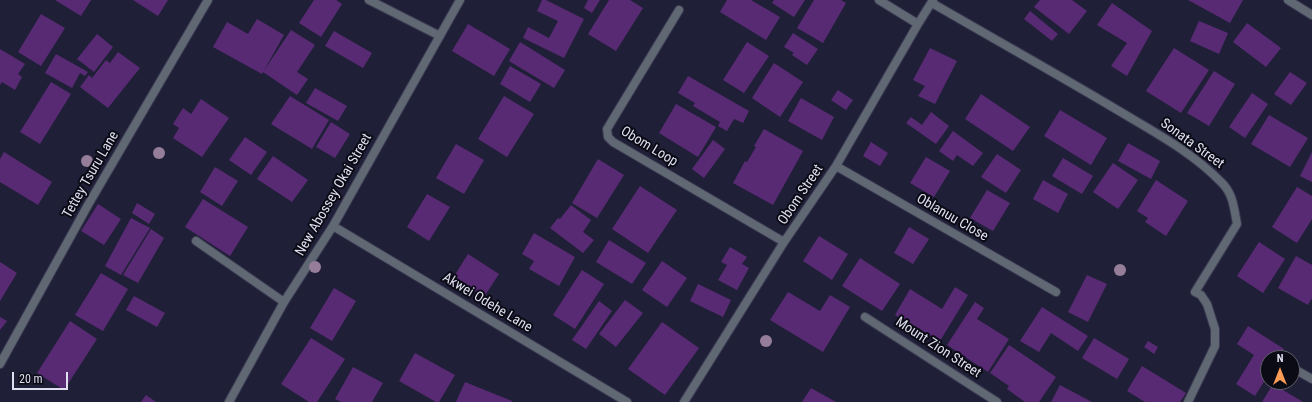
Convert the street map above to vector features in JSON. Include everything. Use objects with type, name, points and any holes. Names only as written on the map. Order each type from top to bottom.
[{"type":"street","name":"Tettey Tsuru Lane","points":[[0,364],[92,198],[208,0]]},
{"type":"street","points":[[369,0],[440,36]]},
{"type":"street","name":"New Abossey Okai Street","points":[[229,402],[284,302],[333,226],[460,0]]},
{"type":"street","points":[[879,0],[918,24]]},
{"type":"street","points":[[1288,0],[1312,15]]},
{"type":"street","name":"Obom Street","points":[[684,402],[784,242],[836,166],[918,24],[933,1]]},
{"type":"street","name":"Sonata Street","points":[[933,1],[1162,137],[1193,158],[1222,182],[1231,195],[1236,224],[1195,292],[1201,295],[1207,304],[1215,329],[1215,346],[1188,402]]},
{"type":"street","name":"Obom Loop","points":[[679,10],[607,129],[608,137],[612,142],[784,242]]},
{"type":"street","name":"Oblanuu Close","points":[[836,166],[1056,292]]},
{"type":"street","name":"Akwei Odehe Lane","points":[[333,226],[627,402]]},
{"type":"street","points":[[196,241],[284,302]]},
{"type":"street","name":"Mount Zion Street","points":[[865,317],[997,402]]},
{"type":"street","points":[[1300,372],[1312,379]]},
{"type":"building","points":[[55,0],[91,0],[81,16]]},
{"type":"building","points":[[133,0],[168,0],[158,16]]},
{"type":"building","points":[[314,0],[336,0],[342,4],[321,37],[299,23]]},
{"type":"building","points":[[542,0],[546,0],[584,19],[564,58],[523,38],[528,27],[549,38],[558,21],[537,11]]},
{"type":"building","points":[[588,0],[600,0],[592,13],[584,8]]},
{"type":"building","points":[[609,0],[630,0],[643,8],[616,51],[588,34]]},
{"type":"building","points":[[727,0],[751,0],[780,17],[766,40],[720,12]]},
{"type":"building","points":[[774,0],[805,0],[794,17],[772,3]]},
{"type":"building","points":[[814,0],[841,0],[846,3],[823,43],[797,28]]},
{"type":"building","points":[[1040,0],[1072,0],[1087,11],[1069,34],[1034,7]]},
{"type":"building","points":[[1188,0],[1243,0],[1230,23]]},
{"type":"building","points":[[1112,3],[1152,31],[1127,76],[1111,66],[1127,43],[1097,25]]},
{"type":"building","points":[[1030,11],[1058,34],[1052,41],[1024,19]]},
{"type":"building","points":[[41,14],[65,28],[41,66],[18,52]]},
{"type":"building","points":[[257,19],[284,35],[262,74],[213,47],[227,22],[248,34]]},
{"type":"building","points":[[1199,21],[1228,33],[1219,54],[1190,41]]},
{"type":"building","points":[[1247,23],[1281,48],[1266,67],[1233,42]]},
{"type":"building","points":[[468,24],[510,49],[494,76],[452,51]]},
{"type":"building","points":[[291,30],[315,45],[297,72],[308,79],[297,95],[263,72]]},
{"type":"building","points":[[334,31],[372,53],[363,68],[325,46]]},
{"type":"building","points":[[793,33],[818,49],[807,65],[792,55],[794,53],[784,47]]},
{"type":"building","points":[[97,34],[113,47],[94,72],[77,59]]},
{"type":"building","points":[[520,42],[565,70],[554,88],[509,61]]},
{"type":"building","points":[[747,42],[769,56],[744,93],[723,80]]},
{"type":"building","points":[[930,48],[957,61],[935,104],[918,96],[925,86],[913,80]]},
{"type":"building","points":[[1174,48],[1209,70],[1181,113],[1146,91]]},
{"type":"building","points":[[0,49],[25,64],[18,74],[22,77],[15,90],[2,82],[0,85]]},
{"type":"building","points":[[118,52],[140,68],[108,108],[80,87],[89,75],[92,78],[106,60],[110,63]]},
{"type":"building","points":[[56,54],[88,72],[85,76],[80,73],[72,88],[45,73]]},
{"type":"building","points":[[774,63],[803,82],[780,117],[752,98]]},
{"type":"building","points":[[510,66],[541,84],[530,102],[500,84]]},
{"type":"building","points":[[1214,71],[1235,84],[1209,126],[1187,113]]},
{"type":"building","points":[[1290,72],[1307,83],[1291,105],[1274,94]]},
{"type":"building","points":[[688,76],[749,111],[743,123],[734,119],[727,131],[718,126],[720,122],[693,106],[695,103],[678,93]]},
{"type":"building","points":[[51,82],[71,94],[40,144],[20,132]]},
{"type":"building","points":[[315,88],[347,106],[338,121],[306,103]]},
{"type":"building","points":[[838,90],[853,100],[846,110],[831,100]]},
{"type":"building","points":[[1252,93],[1268,104],[1245,138],[1229,127]]},
{"type":"building","points":[[981,94],[1030,127],[1013,151],[965,119]]},
{"type":"building","points":[[290,96],[329,120],[312,149],[271,124]]},
{"type":"building","points":[[504,96],[534,114],[507,157],[478,139]]},
{"type":"building","points":[[801,98],[834,117],[822,140],[788,121]]},
{"type":"building","points":[[201,99],[229,118],[202,157],[173,138],[179,128],[173,124],[183,108],[191,114]]},
{"type":"building","points":[[676,104],[716,127],[698,157],[659,133]]},
{"type":"building","points":[[1060,110],[1107,138],[1091,165],[1044,136]]},
{"type":"building","points":[[931,112],[949,126],[936,144],[906,123],[911,117],[922,125]]},
{"type":"building","points":[[1269,115],[1308,138],[1290,167],[1251,144]]},
{"type":"building","points":[[331,122],[350,134],[335,158],[316,147]]},
{"type":"building","points":[[764,129],[803,151],[773,205],[733,183],[745,161],[747,162],[756,147],[754,146]]},
{"type":"building","points":[[953,131],[983,153],[973,166],[957,155],[953,161],[939,151]]},
{"type":"building","points":[[245,137],[267,152],[251,175],[229,160]]},
{"type":"building","points":[[713,140],[725,149],[704,178],[692,169]]},
{"type":"building","points":[[871,142],[888,153],[880,166],[863,156]]},
{"type":"building","points":[[1128,143],[1160,161],[1151,179],[1118,161]]},
{"type":"building","points":[[456,144],[484,160],[464,194],[436,178]]},
{"type":"building","points":[[4,152],[52,182],[38,205],[0,182],[0,159]]},
{"type":"building","points":[[1312,152],[1312,182],[1300,176]]},
{"type":"building","points":[[997,154],[1021,170],[1006,193],[981,177]]},
{"type":"building","points":[[273,156],[308,180],[292,202],[257,179]]},
{"type":"building","points":[[926,157],[950,171],[934,197],[910,183]]},
{"type":"building","points":[[1063,158],[1093,176],[1082,194],[1052,176]]},
{"type":"building","points":[[598,159],[624,175],[597,218],[572,203]]},
{"type":"building","points":[[1113,163],[1138,180],[1118,209],[1093,192]]},
{"type":"building","points":[[215,167],[238,181],[222,206],[200,192]]},
{"type":"building","points":[[1043,180],[1068,194],[1058,213],[1033,199]]},
{"type":"building","points":[[1156,180],[1188,201],[1166,236],[1145,222],[1148,218],[1137,211]]},
{"type":"building","points":[[640,186],[677,210],[648,253],[612,229]]},
{"type":"building","points":[[1297,187],[1312,196],[1312,219],[1297,243],[1272,227]]},
{"type":"building","points":[[987,190],[1010,203],[993,231],[970,218]]},
{"type":"building","points":[[427,194],[450,207],[429,241],[407,227]]},
{"type":"building","points":[[203,199],[248,227],[230,256],[185,227]]},
{"type":"building","points":[[137,203],[155,214],[149,224],[132,213]]},
{"type":"building","points":[[98,204],[121,219],[104,245],[81,231]]},
{"type":"building","points":[[571,205],[591,220],[583,232],[594,240],[583,253],[550,228],[558,218],[560,219]]},
{"type":"building","points":[[131,218],[150,228],[121,275],[105,266]]},
{"type":"building","points":[[909,227],[929,239],[913,264],[894,253]]},
{"type":"building","points":[[151,229],[164,238],[138,283],[123,275]]},
{"type":"building","points":[[534,233],[575,257],[559,286],[529,269],[534,261],[522,254]]},
{"type":"building","points":[[819,236],[848,254],[832,280],[803,261]]},
{"type":"building","points":[[609,240],[646,263],[632,284],[596,262]]},
{"type":"building","points":[[1259,242],[1285,259],[1263,293],[1237,276]]},
{"type":"building","points":[[730,247],[747,257],[742,264],[749,268],[737,290],[718,280],[727,265],[721,262]]},
{"type":"building","points":[[468,254],[499,274],[484,297],[453,278]]},
{"type":"building","points":[[1296,256],[1312,265],[1312,300],[1311,299],[1308,305],[1278,288]]},
{"type":"building","points":[[860,258],[900,284],[882,311],[842,286]]},
{"type":"building","points":[[662,261],[687,278],[667,307],[642,290]]},
{"type":"building","points":[[0,262],[17,273],[0,301]]},
{"type":"building","points":[[582,270],[604,284],[575,329],[553,315]]},
{"type":"building","points":[[101,273],[128,289],[103,331],[75,315]]},
{"type":"building","points":[[1087,275],[1107,284],[1088,322],[1068,312]]},
{"type":"building","points":[[698,284],[731,300],[723,317],[690,301]]},
{"type":"building","points":[[955,287],[968,295],[940,341],[895,315],[910,289],[942,309]]},
{"type":"building","points":[[334,288],[356,301],[332,341],[310,328]]},
{"type":"building","points":[[788,292],[820,311],[830,295],[850,307],[823,352],[770,320]]},
{"type":"building","points":[[134,296],[165,313],[157,327],[126,310]]},
{"type":"building","points":[[625,300],[643,313],[616,347],[599,334]]},
{"type":"building","points":[[599,301],[612,311],[586,349],[572,340]]},
{"type":"building","points":[[975,302],[984,308],[977,319],[1009,339],[988,372],[947,345]]},
{"type":"building","points":[[1042,307],[1088,336],[1078,351],[1051,333],[1039,352],[1020,341]]},
{"type":"building","points":[[0,317],[7,321],[0,330]]},
{"type":"building","points":[[70,321],[97,339],[64,390],[37,373]]},
{"type":"building","points":[[662,322],[699,348],[665,395],[628,369]]},
{"type":"building","points":[[1248,326],[1284,349],[1260,350],[1260,388],[1255,396],[1236,384],[1254,355],[1237,344]]},
{"type":"building","points":[[311,338],[345,359],[317,402],[309,402],[281,384]]},
{"type":"building","points":[[1094,338],[1129,359],[1117,379],[1082,358]]},
{"type":"building","points":[[1148,341],[1158,347],[1154,354],[1144,347]]},
{"type":"building","points":[[1009,345],[1056,377],[1039,402],[1025,402],[1007,389],[1009,386],[990,373]]},
{"type":"building","points":[[415,353],[455,375],[439,402],[436,402],[399,381]]},
{"type":"building","points":[[1142,366],[1186,393],[1180,402],[1145,402],[1127,391]]},
{"type":"building","points":[[353,367],[383,383],[372,402],[341,402],[335,399]]},
{"type":"building","points":[[465,382],[512,401],[512,402],[456,402]]},
{"type":"building","points":[[1060,385],[1092,402],[1051,402]]},
{"type":"building","points":[[811,388],[836,402],[802,402]]},
{"type":"building","points":[[1269,390],[1283,390],[1303,402],[1262,402]]},
{"type":"building","points":[[146,395],[156,402],[141,402]]}]
